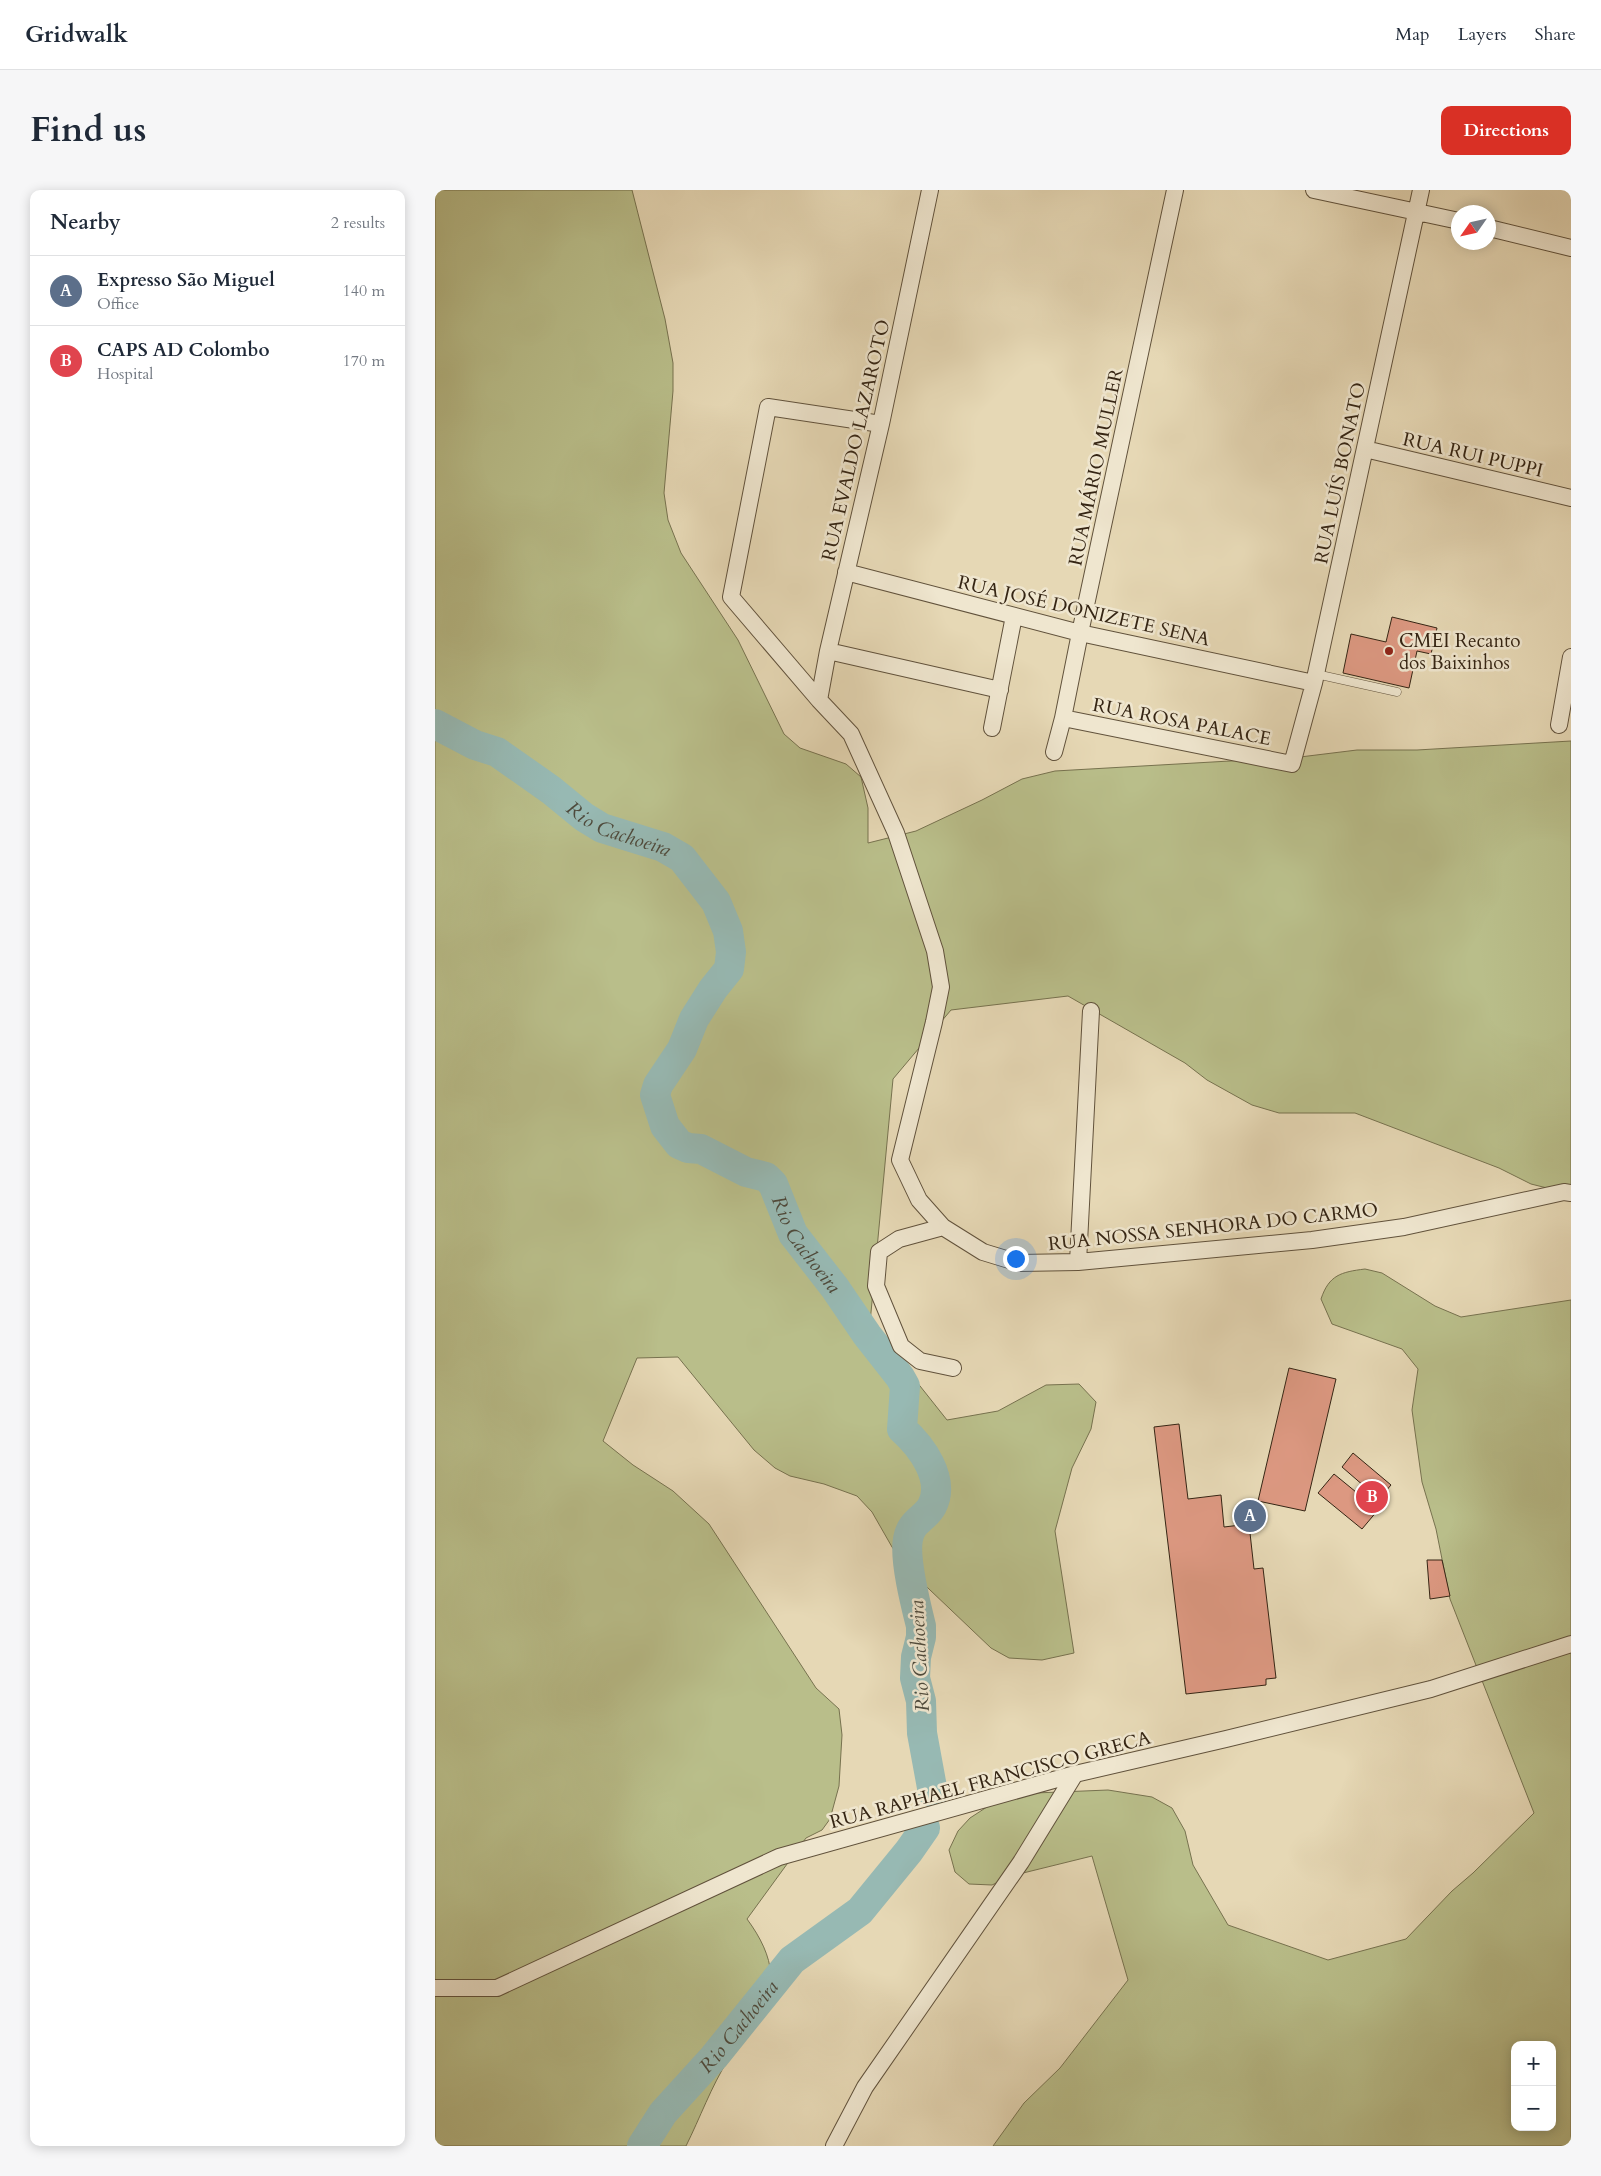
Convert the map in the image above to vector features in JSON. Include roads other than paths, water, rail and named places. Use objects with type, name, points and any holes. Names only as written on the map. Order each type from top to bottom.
[{"type":"street","name":"RUA EVALDO LAZAROTO","points":[[819,700],[827,650],[881,424],[930,190]]},
{"type":"street","name":"RUA MÁRIO MULLER","points":[[1054,752],[1063,718],[1175,190]]},
{"type":"street","points":[[1314,190],[1451,219]]},
{"type":"street","name":"RUA LUÍS BONATO","points":[[1292,764],[1315,678],[1421,190]]},
{"type":"street","points":[[1496,230],[1571,248]]},
{"type":"street","name":"RUA NOSSA SENHORA DO CARMO","points":[[881,424],[768,407],[731,597],[819,700],[851,734],[896,834],[935,951],[941,986],[900,1160],[919,1200],[943,1227],[983,1252],[1019,1263],[1078,1262],[1312,1240],[1404,1227],[1564,1192],[1571,1193]]},
{"type":"street","name":"RUA RUI PUPPI","points":[[1365,449],[1571,498]]},
{"type":"street","name":"RUA JOSÉ DONIZETE SENA","points":[[846,572],[1080,633],[1315,678]]},
{"type":"street","points":[[992,728],[1014,616]]},
{"type":"street","points":[[827,650],[1000,690]]},
{"type":"street","points":[[1559,725],[1571,656]]},
{"type":"street","name":"RUA ROSA PALACE","points":[[1063,718],[1292,764]]},
{"type":"street","points":[[1078,1262],[1091,1012]]},
{"type":"street","points":[[943,1227],[899,1240],[879,1252],[876,1286],[901,1346],[920,1361],[953,1368]]},
{"type":"street","name":"RUA RAPHAEL FRANCISCO GRECA","points":[[435,1988],[497,1988],[779,1857],[1075,1774],[1431,1689],[1571,1644]]},
{"type":"street","points":[[833,2146],[865,2087],[1021,1862],[1075,1774]]},
{"type":"lane","points":[[1315,678],[1397,692]]},
{"type":"waterway","name":"Rio Cachoeira","points":[[435,724],[475,745],[497,752],[551,790],[584,817],[602,828],[663,847],[682,858],[716,902],[728,931],[731,952],[729,969],[713,989],[694,1019],[682,1049],[658,1085],[655,1095],[665,1126],[679,1144],[688,1148],[701,1149],[746,1172],[766,1177],[773,1184],[793,1234],[835,1288],[905,1386],[902,1429],[924,1454],[934,1474],[936,1485],[936,1496],[932,1506],[912,1528],[907,1548],[911,1582],[921,1626],[915,1678],[921,1701],[922,1733],[933,1793]]},
{"type":"waterway","name":"Rio Cachoeira","points":[[642,2146],[663,2113],[714,2057],[792,1960],[860,1911],[909,1851],[925,1828]]},
{"type":"place","name":"CMEI Recanto dos Baixinhos","points":[[1389,651]]},
{"type":"place","name":"CAPS AD Colombo","points":[[1372,1497]]},
{"type":"place","name":"Expresso São Miguel","points":[[1250,1516]]}]
